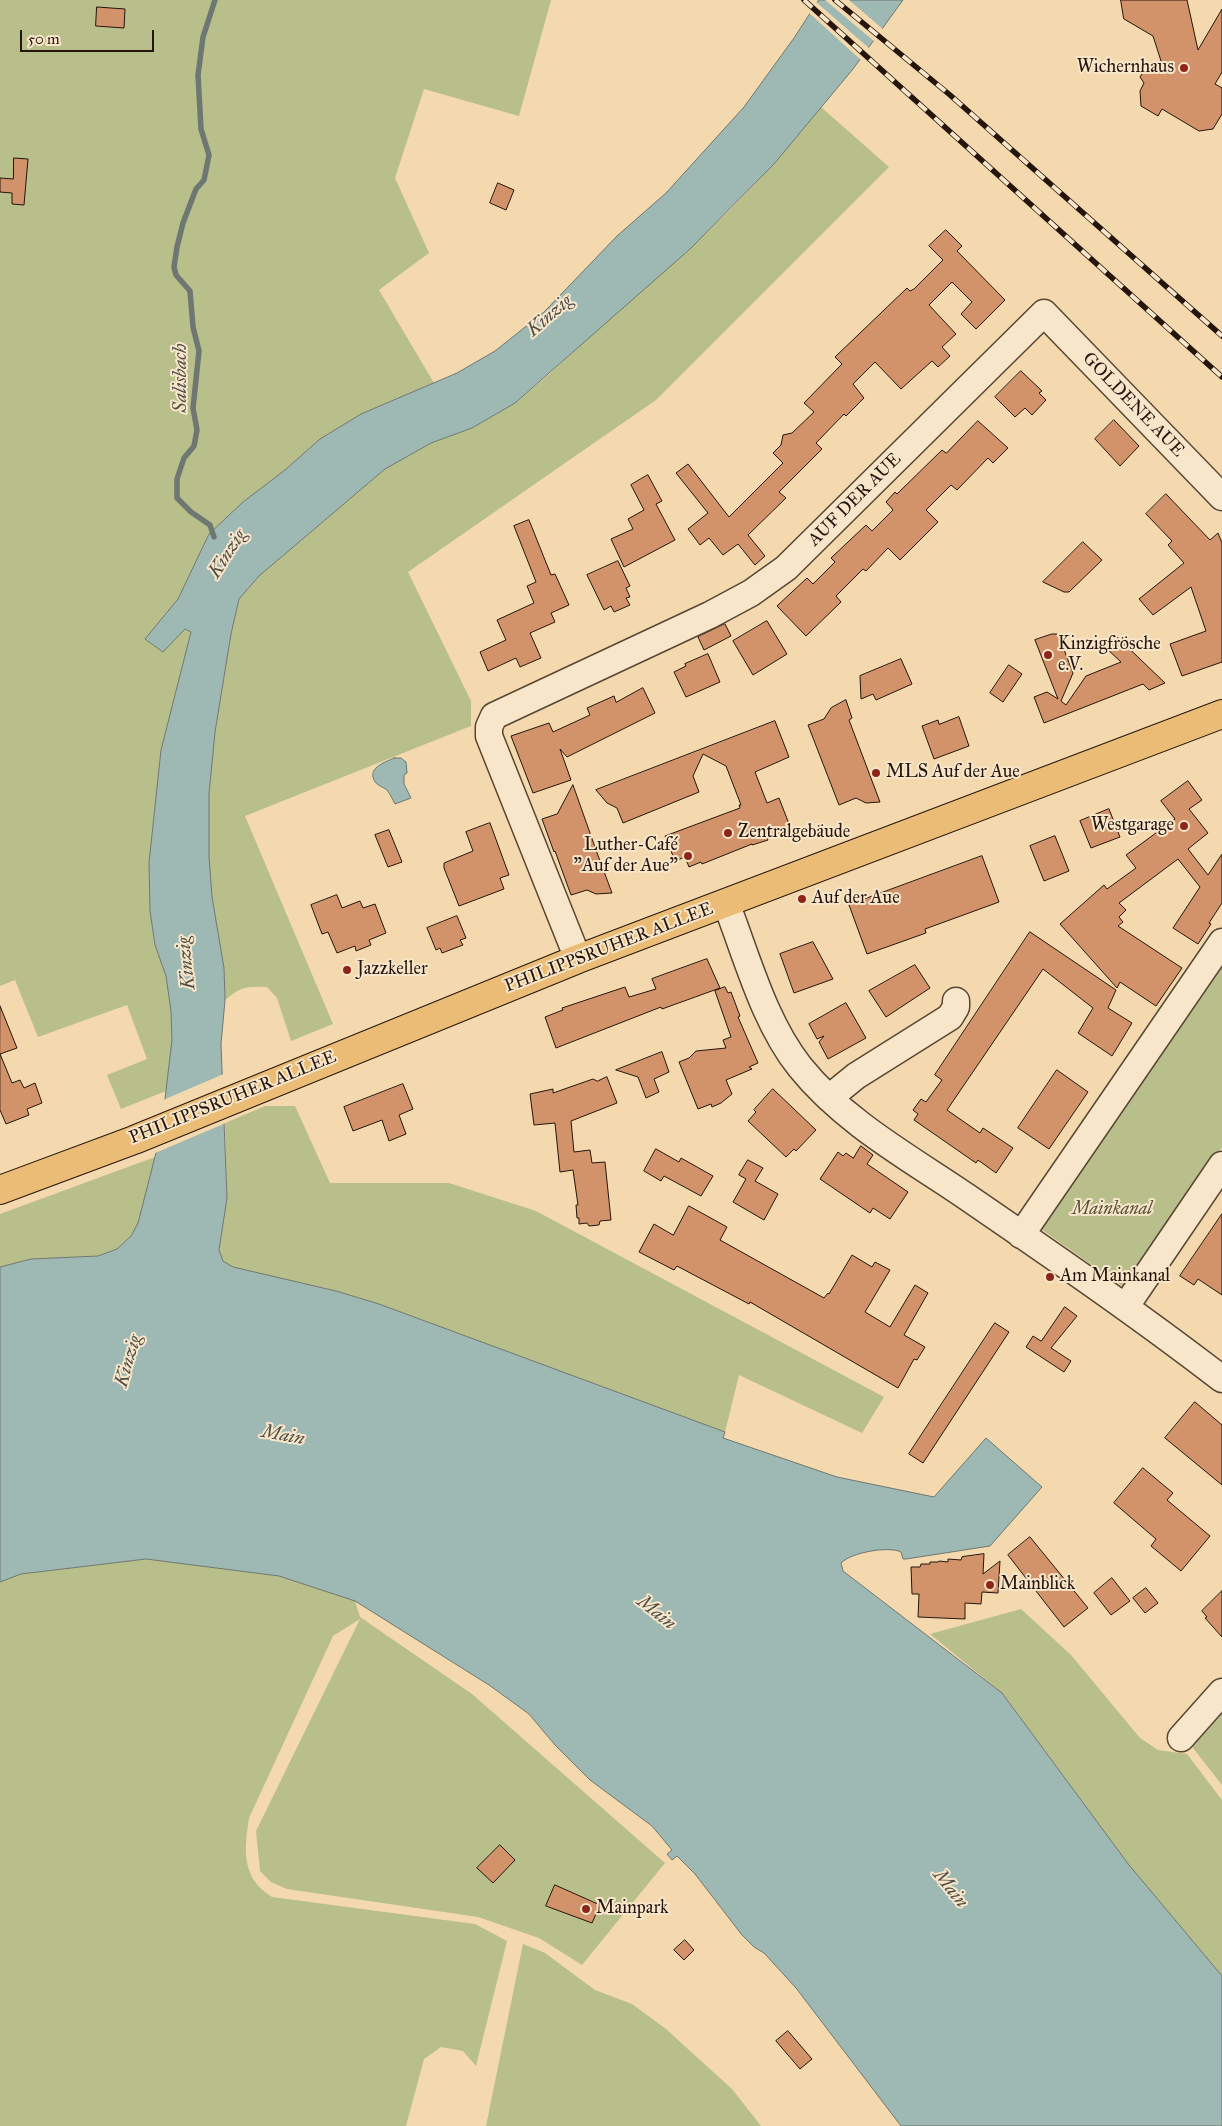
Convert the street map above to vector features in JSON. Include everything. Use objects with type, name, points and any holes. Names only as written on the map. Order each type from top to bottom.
[{"type":"main road","name":"PHILIPPSRUHER ALLEE","points":[[0,1190],[134,1140],[578,959],[1222,714]]},
{"type":"street","name":"GOLDENE AUE","points":[[1044,313],[1222,497]]},
{"type":"street","name":"AUF DER AUE","points":[[578,959],[489,736],[489,727],[494,716],[710,615],[767,582],[786,568],[1044,313]]},
{"type":"street","points":[[726,903],[765,1005],[782,1040],[800,1067],[828,1098],[871,1132],[1126,1306],[1222,1379]]},
{"type":"street","points":[[1021,1235],[1222,942]]},
{"type":"street","points":[[828,1098],[856,1076],[950,1017],[956,1007],[956,1001]]},
{"type":"street","points":[[1126,1306],[1222,1165]]},
{"type":"street","points":[[1181,1738],[1222,1692]]},
{"type":"green space","points":[[0,0],[551,0],[519,116],[424,89],[395,178],[429,253],[379,290],[434,383],[361,414],[320,439],[285,470],[243,502],[209,534],[178,599],[145,639],[163,652],[185,629],[191,632],[161,750],[149,863],[150,911],[155,945],[166,976],[171,1011],[172,1040],[166,1091],[121,1109],[107,1075],[147,1059],[127,1005],[38,1037],[15,980],[0,986]]},
{"type":"green space","points":[[821,107],[889,167],[656,400],[408,572],[471,701],[471,726],[245,816],[333,1024],[291,1041],[277,998],[267,987],[244,988],[225,1000],[224,968],[212,897],[209,856],[209,794],[215,732],[231,634],[239,599],[259,576],[385,469],[431,443],[472,428],[515,403],[546,377],[622,307],[690,249],[728,212],[774,164]]},
{"type":"green space","name":"Mainkanal","points":[[1222,953],[1222,1147],[1125,1288],[1035,1225]]},
{"type":"green space","points":[[265,1106],[295,1106],[330,1183],[449,1183],[536,1211],[884,1397],[862,1433],[739,1375],[725,1432],[379,1304],[336,1291],[233,1267],[223,1261],[219,1250],[227,1198],[225,1123]]},
{"type":"green space","points":[[155,1157],[138,1224],[131,1236],[117,1249],[98,1256],[31,1259],[0,1267],[0,1214]]},
{"type":"green space","points":[[146,1559],[279,1576],[355,1601],[360,1617],[472,1694],[665,1863],[582,1965],[539,1938],[478,1917],[287,1889],[271,1882],[260,1871],[256,1831],[360,1619],[333,1636],[249,1818],[246,1852],[250,1872],[255,1881],[272,1897],[475,1924],[507,1941],[476,2066],[463,2051],[441,2047],[424,2059],[406,2126],[0,2126],[0,1582],[21,1574]]},
{"type":"green space","points":[[1021,1609],[1071,1655],[1140,1738],[1158,1750],[1187,1754],[1222,1800],[1222,1976],[1129,1865],[1002,1693],[930,1634]]},
{"type":"green space","points":[[1222,1702],[1222,1785],[1193,1748],[1191,1737]]},
{"type":"green space","points":[[523,1944],[545,1953],[595,1990],[632,2004],[666,2029],[732,2089],[761,2126],[486,2126]]},
{"type":"water","points":[[819,0],[903,0],[853,69],[774,164],[690,249],[515,403],[472,428],[431,443],[385,469],[259,576],[239,599],[231,634],[215,732],[209,794],[209,856],[212,897],[224,968],[225,1000],[221,1044],[227,1198],[219,1250],[223,1261],[233,1267],[336,1291],[379,1304],[725,1432],[723,1438],[837,1477],[934,1497],[986,1438],[1042,1487],[990,1546],[906,1559],[903,1559],[901,1552],[895,1550],[871,1551],[846,1559],[841,1563],[843,1571],[1002,1693],[1129,1865],[1222,1976],[1222,2126],[901,2126],[796,1988],[764,1953],[754,1947],[742,1935],[695,1874],[677,1856],[672,1860],[667,1854],[672,1850],[652,1826],[590,1780],[555,1745],[529,1714],[489,1685],[355,1601],[279,1576],[146,1559],[21,1574],[0,1582],[0,1267],[31,1259],[98,1256],[117,1249],[131,1236],[138,1223],[157,1149],[164,1107],[172,1040],[171,1011],[166,976],[155,945],[150,911],[149,863],[161,750],[191,632],[185,629],[163,652],[145,639],[178,599],[209,534],[243,502],[285,470],[320,439],[361,414],[457,373],[495,351],[544,312],[617,236],[666,193],[744,107]]},
{"type":"water","points":[[394,758],[401,758],[406,762],[407,773],[404,775],[404,784],[411,798],[395,804],[387,790],[376,783],[373,775],[376,768]]},
{"type":"pier","points":[[825,0],[849,0],[884,30],[875,42]]},
{"type":"pier","points":[[815,1],[870,49],[862,61],[808,12]]},
{"type":"pier","points":[[226,1073],[228,1122],[153,1154],[163,1100]]},
{"type":"building","name":"Wichernhaus","points":[[1121,0],[1187,0],[1198,50],[1222,9],[1222,72],[1215,84],[1222,88],[1222,114],[1213,129],[1199,131],[1162,109],[1158,116],[1141,106],[1140,91],[1144,83],[1140,77],[1148,65],[1161,61],[1153,36],[1124,19]]},
{"type":"building","points":[[97,7],[125,9],[124,28],[96,26]]},
{"type":"building","points":[[14,158],[28,159],[24,205],[12,204],[12,193],[0,192],[0,178],[13,179]]},
{"type":"building","points":[[498,183],[514,190],[506,210],[490,203]]},
{"type":"building","points":[[946,230],[962,246],[957,251],[1005,300],[976,329],[961,314],[972,302],[952,282],[929,305],[956,334],[942,347],[950,356],[938,367],[932,361],[901,389],[875,362],[853,384],[864,398],[846,416],[844,414],[816,443],[822,449],[779,492],[786,498],[748,535],[765,556],[755,565],[738,544],[723,555],[709,538],[700,545],[688,529],[708,513],[676,473],[688,464],[729,517],[783,463],[773,453],[781,445],[783,435],[792,433],[814,412],[804,403],[842,364],[835,357],[907,288],[910,291],[914,289],[943,260],[929,246]]},
{"type":"building","points":[[1021,371],[1042,391],[1039,393],[1046,400],[1032,415],[1025,408],[1015,417],[995,397]]},
{"type":"building","points":[[1114,420],[1139,446],[1120,466],[1095,439]]},
{"type":"building","points":[[978,421],[1008,448],[993,463],[988,458],[957,490],[951,485],[926,510],[938,522],[900,560],[888,548],[866,571],[863,569],[836,596],[841,602],[806,636],[777,606],[807,578],[813,584],[835,562],[831,558],[866,525],[872,531],[893,510],[886,502],[895,492],[897,494],[942,450],[946,453]]},
{"type":"building","points":[[648,475],[662,501],[656,504],[675,540],[624,567],[611,539],[633,529],[628,519],[644,510],[631,485]]},
{"type":"building","points":[[1166,494],[1210,540],[1218,533],[1222,543],[1222,662],[1182,676],[1170,644],[1206,631],[1191,587],[1153,615],[1139,599],[1184,563],[1168,545],[1172,541],[1146,514]]},
{"type":"building","points":[[529,520],[551,575],[555,574],[569,605],[551,613],[555,622],[530,633],[541,658],[520,667],[516,658],[488,671],[480,652],[506,640],[497,620],[534,603],[527,586],[536,582],[514,526]]},
{"type":"building","points":[[1083,542],[1102,560],[1069,592],[1064,592],[1043,582]]},
{"type":"building","points":[[618,561],[630,586],[626,588],[630,597],[626,598],[630,605],[614,612],[611,606],[604,610],[587,575]]},
{"type":"building","points":[[767,621],[787,654],[753,675],[733,641]]},
{"type":"building","points":[[725,624],[731,636],[704,650],[698,637]]},
{"type":"building","points":[[1052,634],[1058,634],[1073,673],[1061,701],[1066,705],[1086,676],[1121,662],[1106,648],[1115,635],[1165,683],[1149,690],[1143,684],[1044,723],[1034,697],[1047,692],[1058,699],[1035,640]]},
{"type":"building","points":[[708,654],[720,682],[686,697],[674,672],[686,666],[685,664]]},
{"type":"building","points":[[901,659],[912,684],[876,700],[873,694],[861,699],[860,676]]},
{"type":"building","points":[[1009,665],[1022,674],[1003,702],[990,693]]},
{"type":"building","points":[[643,688],[655,713],[567,757],[560,749],[571,780],[533,793],[511,736],[549,723],[553,732],[590,715],[587,708],[614,696],[616,702]]},
{"type":"building","points":[[846,700],[852,718],[849,720],[880,802],[866,803],[856,798],[839,805],[808,725],[824,719],[831,708]]},
{"type":"building","points":[[959,717],[969,746],[934,759],[922,726],[938,720],[939,724]]},
{"type":"building","points":[[775,721],[789,757],[755,772],[767,803],[779,798],[791,829],[767,838],[768,840],[689,867],[685,857],[675,861],[665,836],[740,808],[739,805],[741,805],[726,766],[703,754],[693,776],[699,792],[623,823],[617,808],[607,803],[596,790]]},
{"type":"building","points":[[1188,781],[1202,800],[1189,809],[1208,833],[1188,849],[1208,875],[1222,854],[1222,903],[1209,923],[1211,924],[1198,944],[1173,928],[1200,887],[1178,859],[1119,903],[1126,910],[1119,917],[1123,922],[1118,926],[1182,968],[1156,1006],[1120,982],[1117,988],[1060,924],[1104,885],[1107,889],[1136,868],[1126,855],[1175,819],[1161,801]]},
{"type":"building","points":[[573,785],[612,893],[596,894],[587,890],[571,895],[542,819],[557,814]]},
{"type":"building","points":[[1109,809],[1120,837],[1091,848],[1080,821]]},
{"type":"building","points":[[490,823],[509,875],[500,878],[504,889],[459,906],[444,868],[444,863],[473,851],[466,832]]},
{"type":"building","points":[[389,830],[402,862],[388,867],[375,835]]},
{"type":"building","points":[[1055,836],[1069,871],[1044,881],[1030,846]]},
{"type":"building","points":[[982,856],[999,902],[925,929],[926,933],[867,954],[849,905]]},
{"type":"building","points":[[337,895],[342,908],[360,901],[363,908],[375,904],[386,933],[369,940],[371,945],[356,951],[355,946],[337,953],[328,932],[322,934],[311,905]]},
{"type":"building","points":[[457,916],[466,938],[460,940],[463,945],[442,953],[440,948],[436,950],[427,928]]},
{"type":"building","points":[[1030,932],[1116,990],[1108,1008],[1132,1023],[1112,1056],[1078,1033],[1093,1008],[1043,969],[947,1110],[980,1133],[983,1128],[1013,1148],[996,1173],[978,1160],[976,1163],[914,1120],[918,1114],[913,1110],[921,1099],[926,1102],[942,1080],[935,1075]]},
{"type":"building","points":[[813,942],[833,979],[794,993],[780,954]]},
{"type":"building","points":[[707,959],[720,988],[662,1009],[661,1007],[556,1048],[545,1017],[563,1010],[562,1008],[625,987],[629,997],[656,989],[652,979]]},
{"type":"building","points":[[915,965],[930,988],[886,1017],[869,991]]},
{"type":"building","points":[[725,987],[728,993],[731,992],[740,1016],[738,1017],[758,1063],[749,1067],[752,1069],[726,1080],[732,1094],[721,1103],[712,1107],[711,1104],[698,1109],[679,1062],[689,1058],[696,1051],[726,1048],[723,1040],[731,1037],[715,991]]},
{"type":"building","points":[[846,1003],[866,1038],[828,1059],[819,1042],[824,1036],[817,1039],[809,1024]]},
{"type":"building","points":[[0,1006],[17,1048],[0,1054]]},
{"type":"building","points":[[662,1052],[669,1072],[654,1079],[659,1092],[646,1098],[638,1077],[616,1070]]},
{"type":"building","points":[[0,1054],[12,1083],[20,1080],[24,1088],[35,1083],[42,1103],[27,1109],[29,1115],[6,1124],[0,1110]]},
{"type":"building","points":[[1057,1070],[1088,1092],[1049,1149],[1018,1128]]},
{"type":"building","points":[[607,1077],[617,1103],[571,1121],[574,1152],[590,1150],[592,1163],[605,1162],[611,1220],[600,1221],[599,1225],[589,1226],[587,1223],[579,1224],[579,1218],[577,1218],[576,1205],[578,1205],[573,1170],[560,1172],[555,1123],[534,1125],[530,1094],[553,1089],[553,1093],[593,1079],[597,1081]]},
{"type":"building","points":[[403,1084],[413,1109],[399,1115],[406,1134],[389,1141],[382,1120],[353,1131],[344,1107]]},
{"type":"building","points":[[773,1089],[816,1130],[796,1151],[794,1149],[786,1157],[748,1121],[756,1112],[754,1110]]},
{"type":"building","points":[[861,1146],[873,1155],[867,1164],[908,1192],[890,1219],[873,1208],[870,1213],[820,1179],[838,1152],[843,1156],[846,1153],[853,1158]]},
{"type":"building","points":[[656,1149],[679,1162],[681,1158],[713,1176],[701,1196],[664,1176],[661,1181],[644,1171]]},
{"type":"building","points":[[748,1160],[763,1168],[755,1181],[778,1194],[764,1220],[733,1202],[746,1179],[739,1175]]},
{"type":"building","points":[[689,1206],[727,1227],[720,1240],[824,1298],[829,1294],[852,1255],[872,1267],[875,1262],[890,1270],[865,1312],[890,1327],[915,1285],[928,1293],[904,1335],[925,1347],[917,1360],[914,1359],[898,1388],[750,1302],[749,1304],[677,1266],[674,1270],[639,1252],[654,1224],[673,1235]]},
{"type":"building","points":[[1222,1214],[1222,1295],[1198,1279],[1194,1285],[1180,1276]]},
{"type":"building","points":[[1065,1307],[1077,1316],[1051,1348],[1071,1361],[1064,1372],[1026,1347],[1033,1336],[1041,1341]]},
{"type":"building","points":[[995,1323],[1009,1332],[923,1463],[909,1454]]},
{"type":"building","points":[[1195,1402],[1222,1425],[1222,1485],[1165,1438]]},
{"type":"building","points":[[1143,1468],[1173,1493],[1167,1500],[1210,1536],[1181,1571],[1151,1546],[1156,1539],[1114,1503]]},
{"type":"building","points":[[1030,1537],[1088,1608],[1064,1627],[1008,1555]]},
{"type":"building","points":[[984,1554],[983,1574],[1000,1561],[998,1593],[982,1592],[981,1604],[965,1603],[965,1619],[918,1617],[919,1594],[912,1594],[911,1567],[920,1567],[921,1564],[930,1564],[930,1562],[948,1562],[948,1559],[961,1560],[962,1557]]},
{"type":"building","points":[[1112,1578],[1130,1601],[1111,1615],[1094,1593]]},
{"type":"building","points":[[1146,1588],[1158,1603],[1145,1613],[1133,1598]]},
{"type":"building","points":[[1222,1591],[1222,1637],[1205,1618],[1207,1617],[1202,1611]]},
{"type":"building","points":[[500,1845],[515,1860],[493,1883],[477,1868]]},
{"type":"building","points":[[555,1885],[600,1905],[592,1923],[546,1906]]},
{"type":"building","points":[[685,1940],[694,1950],[684,1960],[674,1950]]},
{"type":"building","points":[[788,2031],[812,2059],[800,2069],[776,2041]]},
{"type":"waterway","name":"Salisbach","points":[[214,537],[210,525],[191,512],[177,498],[177,479],[184,458],[194,446],[197,430],[193,408],[199,351],[193,327],[190,291],[176,275],[174,267],[183,223],[196,189],[204,180],[209,155],[201,129],[198,75],[203,37],[215,0]]},
{"type":"railway","points":[[804,0],[1222,377]]},
{"type":"railway","points":[[835,0],[950,95],[1222,336]]},
{"type":"place","name":"Wichernhaus","points":[[1184,68]]},
{"type":"place","name":"Kinzigfrösche e.V.","points":[[1048,655]]},
{"type":"place","name":"MLS Auf der Aue","points":[[876,773]]},
{"type":"place","name":"Westgarage","points":[[1184,826]]},
{"type":"place","name":"Zentralgebäude","points":[[728,833]]},
{"type":"place","name":"Luther-Café \"Auf der Aue\"","points":[[688,856]]},
{"type":"place","name":"Auf der Aue","points":[[802,899]]},
{"type":"place","name":"Jazzkeller","points":[[347,970]]},
{"type":"place","name":"Am Mainkanal","points":[[1050,1277]]},
{"type":"place","name":"Mainblick","points":[[990,1585]]},
{"type":"place","name":"Mainpark","points":[[586,1909]]},
{"type":"water label","name":"Kinzig","points":[[550,316]]},
{"type":"water label","name":"Kinzig","points":[[228,554]]},
{"type":"water label","name":"Kinzig","points":[[187,963]]},
{"type":"water label","name":"Kinzig","points":[[129,1361]]},
{"type":"water label","name":"Main","points":[[283,1436]]},
{"type":"water label","name":"Main","points":[[656,1613]]},
{"type":"water label","name":"Main","points":[[950,1889]]}]
